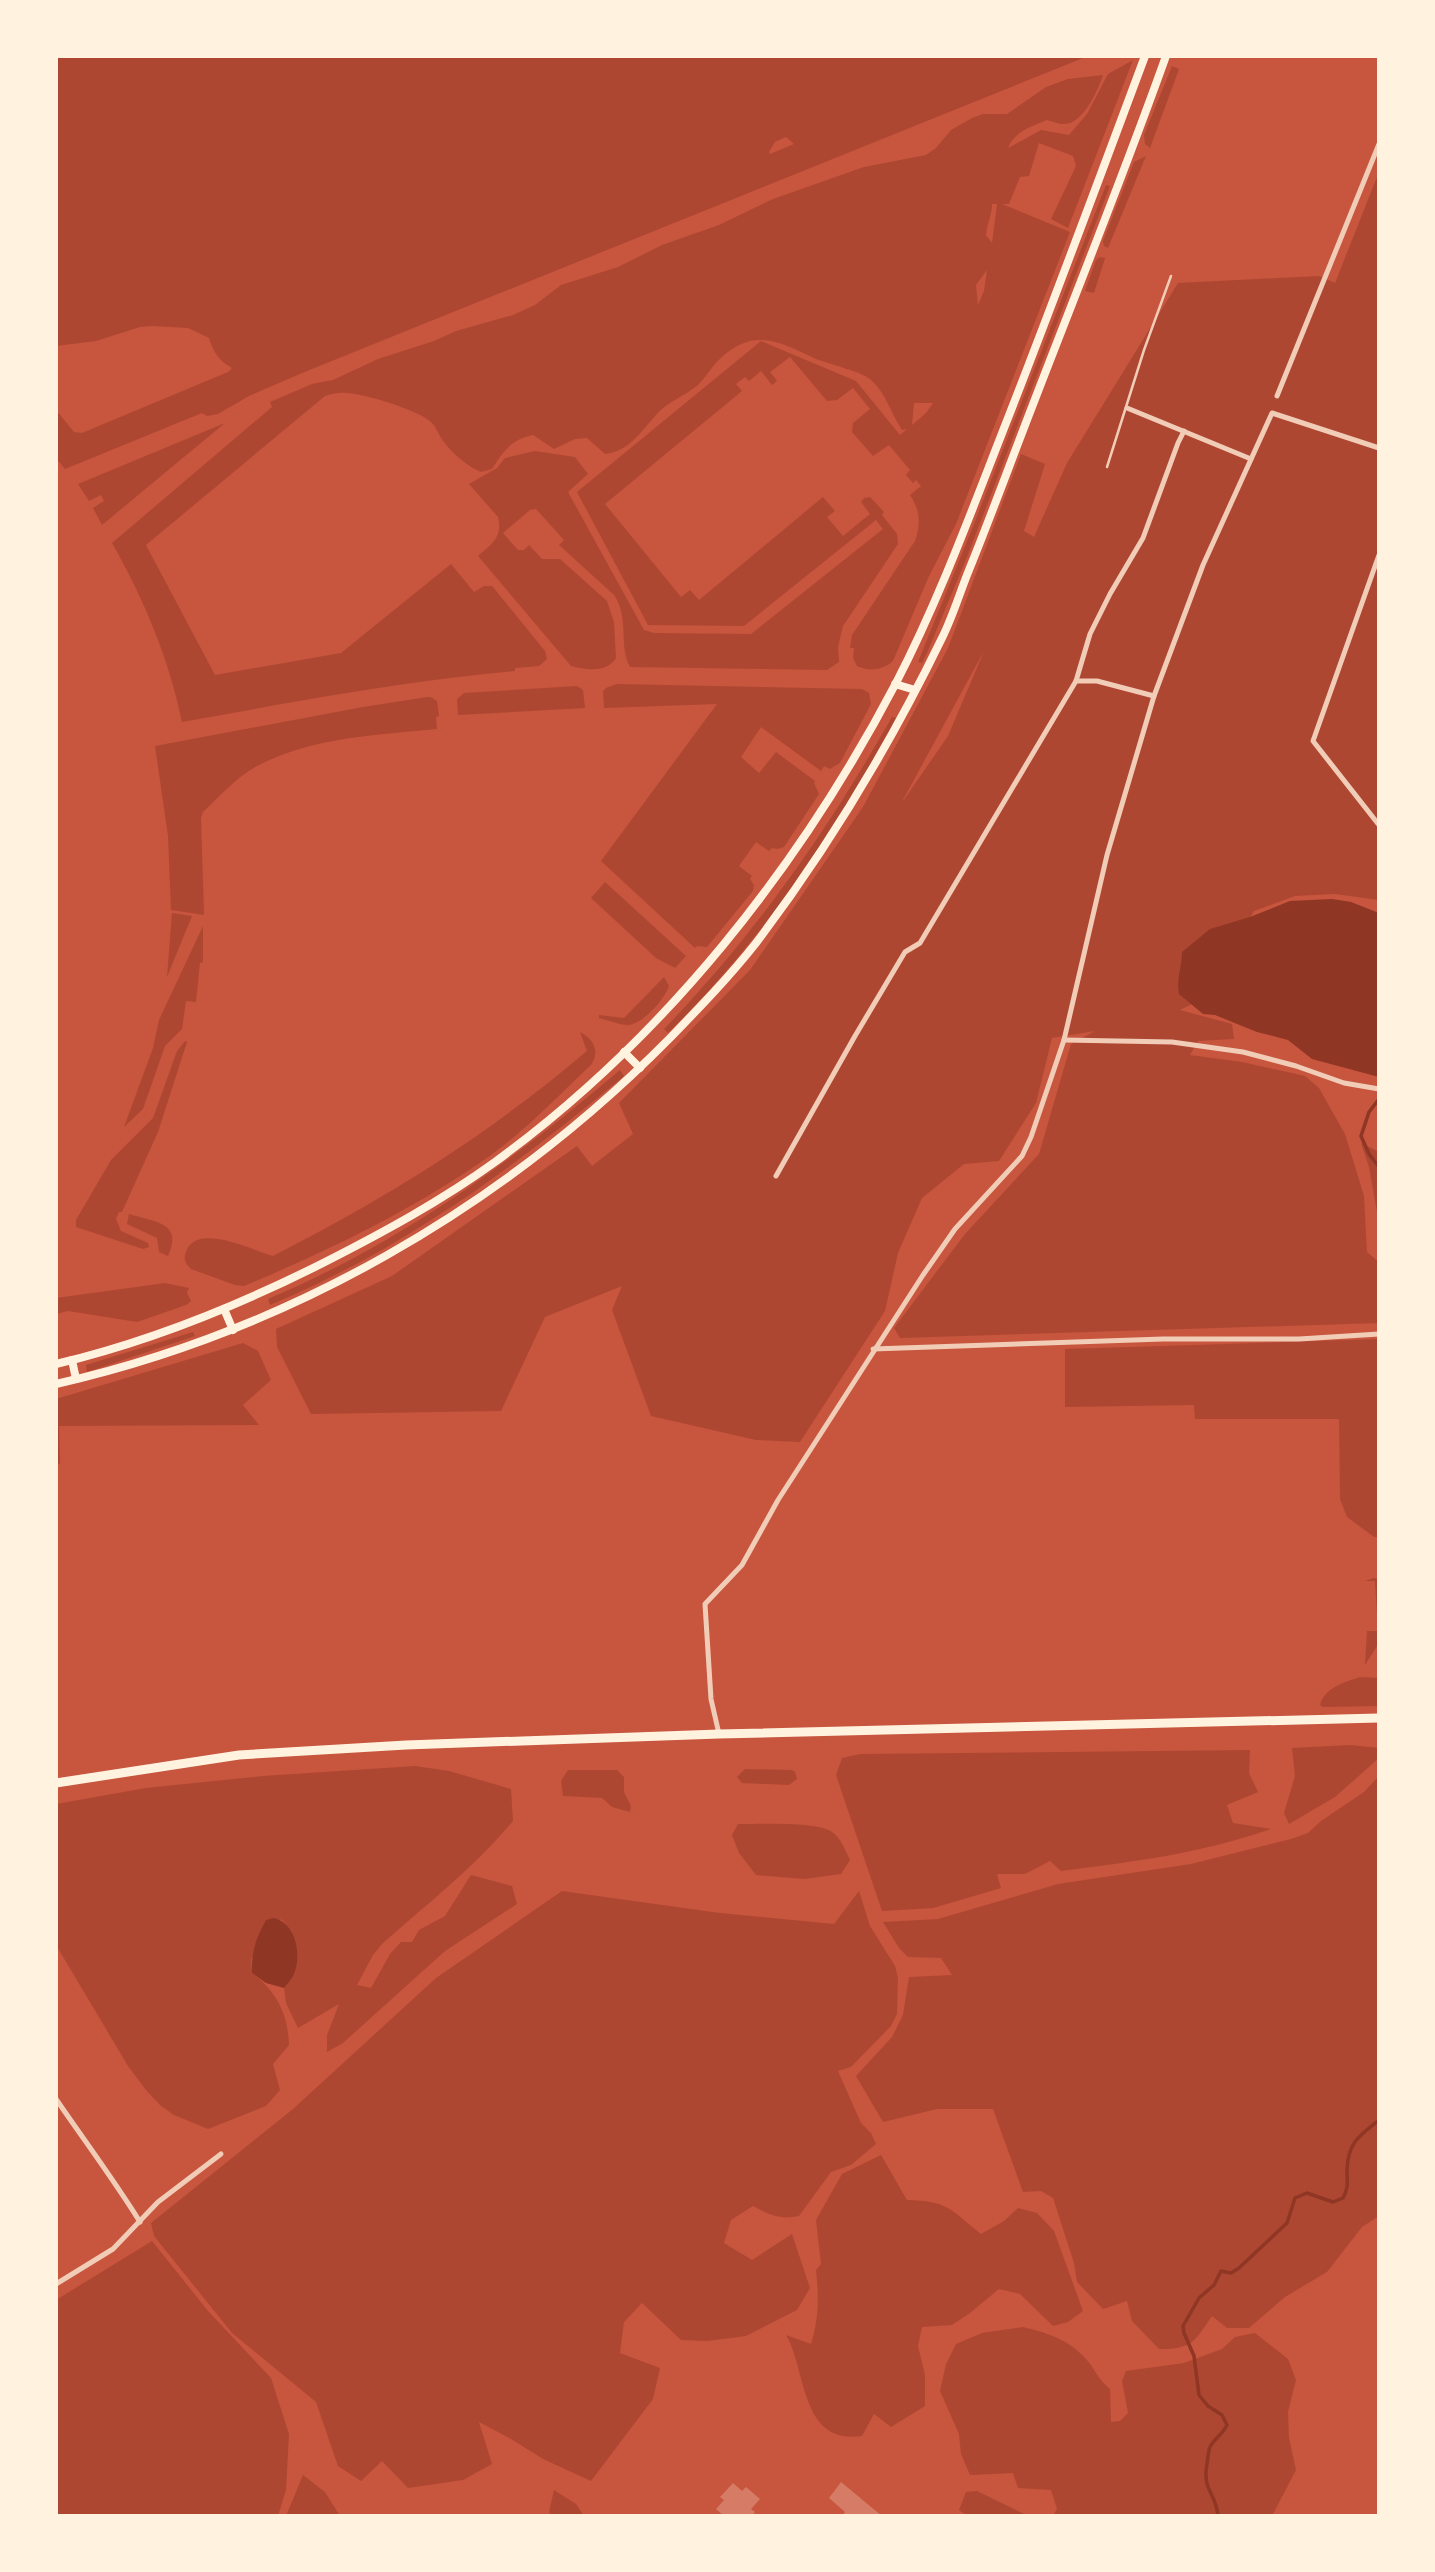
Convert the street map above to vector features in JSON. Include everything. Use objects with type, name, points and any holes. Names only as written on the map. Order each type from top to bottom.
[{"type":"main road","points":[[56,1364],[224,1309],[291,1279],[403,1222],[494,1163],[539,1128],[624,1052],[682,992],[737,928],[783,868],[815,820],[895,684],[922,628],[964,530],[1145,56]]},
{"type":"main road","points":[[56,1384],[141,1363],[233,1330],[302,1301],[417,1238],[544,1153],[640,1068],[705,1002],[754,946],[855,799],[944,634],[1134,147],[1166,56]]},
{"type":"main road","points":[[895,684],[915,690]]},
{"type":"main road","points":[[624,1052],[640,1068]]},
{"type":"main road","points":[[224,1309],[233,1330]]},
{"type":"main road","points":[[72,1360],[76,1379]]},
{"type":"main road","points":[[56,1783],[239,1755],[517,1740],[1379,1718]]},
{"type":"street","points":[[1277,396],[1379,144]]},
{"type":"street","points":[[1127,408],[1251,459]]},
{"type":"street","points":[[719,1734],[711,1699],[705,1604],[742,1564],[778,1500],[873,1349],[955,1229],[1022,1156],[1048,1091],[1064,1040],[1107,855],[1154,696],[1203,565],[1272,413],[1379,447]]},
{"type":"street","points":[[776,1177],[905,952],[920,943],[1076,681],[1090,635],[1110,594],[1143,538],[1184,431]]},
{"type":"street","points":[[1379,555],[1313,741],[1379,825]]},
{"type":"street","points":[[1076,681],[1097,681],[1154,696]]},
{"type":"street","points":[[1064,1040],[1172,1042],[1243,1052],[1296,1066],[1344,1083],[1379,1089]]},
{"type":"street","points":[[873,1349],[1379,1335]]},
{"type":"street","points":[[56,2099],[140,2222]]},
{"type":"street","points":[[56,2284],[113,2249],[158,2202],[221,2154]]},
{"type":"lane","points":[[1107,467],[1171,276]]},
{"type":"shaded area","points":[[56,56],[1088,56],[307,371],[249,396],[218,414],[207,416],[202,413],[65,469],[56,458],[56,410],[74,432],[82,433],[232,368],[218,356],[209,338],[188,328],[140,327],[96,341],[56,346]],"holes":[[[786,137],[794,144],[770,154],[769,152],[775,142]]]},
{"type":"shaded area","points":[[1133,60],[1068,228],[1051,219],[1076,166],[1073,156],[1039,143],[1029,176],[1020,177],[1009,204],[1002,204],[1070,232],[956,524],[929,576],[893,661],[889,664],[871,669],[857,666],[853,658],[854,648],[850,648],[852,635],[915,541],[918,517],[910,495],[921,486],[916,480],[913,483],[906,475],[910,470],[889,445],[873,456],[852,432],[853,423],[870,409],[853,388],[837,400],[827,401],[790,357],[770,372],[777,381],[772,385],[761,371],[749,381],[745,377],[736,384],[742,391],[605,504],[681,597],[690,590],[699,600],[823,497],[835,511],[827,517],[843,536],[870,514],[861,502],[870,497],[884,512],[882,515],[897,534],[898,544],[843,626],[838,647],[839,662],[827,670],[630,667],[625,649],[622,613],[614,595],[559,545],[564,540],[536,509],[530,510],[503,533],[518,550],[524,550],[529,545],[542,559],[560,559],[607,601],[614,622],[616,658],[612,663],[596,669],[571,666],[478,556],[495,540],[499,524],[498,517],[469,484],[497,468],[505,458],[535,451],[575,457],[588,474],[568,492],[644,630],[654,633],[751,634],[883,529],[876,520],[744,626],[648,625],[577,492],[761,341],[856,381],[900,435],[907,429],[902,430],[881,391],[867,377],[780,343],[758,340],[735,347],[723,356],[698,385],[666,406],[621,449],[605,454],[587,438],[575,439],[554,449],[533,435],[514,443],[504,451],[492,469],[481,472],[456,455],[442,440],[432,423],[417,413],[378,399],[354,394],[325,396],[146,545],[215,675],[341,653],[451,564],[474,592],[484,586],[492,586],[545,651],[547,659],[539,666],[515,668],[515,671],[390,686],[182,722],[170,675],[154,630],[112,543],[272,407],[270,402],[456,331],[513,315],[535,305],[561,285],[618,267],[662,245],[719,225],[773,199],[864,167],[926,155],[936,148],[951,130],[972,118],[983,114],[1007,114],[1046,87],[1068,79],[1103,75],[1091,102],[1076,120],[1064,124],[1047,120],[1029,127],[1011,142],[1008,148],[1041,130],[1069,135],[1087,114],[1108,74]],"holes":[[[992,204],[997,204],[992,243],[986,235]],[[987,270],[984,291],[978,305],[976,285]],[[914,403],[933,403],[926,413],[912,425]]]},
{"type":"shaded area","points":[[1172,66],[1179,69],[1150,148],[1145,144],[1144,135]]},
{"type":"shaded area","points":[[1146,156],[1108,248],[1103,241],[1134,162]]},
{"type":"shaded area","points":[[1379,172],[1379,900],[1335,894],[1295,896],[1254,911],[1241,932],[1237,982],[1180,1010],[1232,1024],[1234,1039],[1198,1041],[1190,1055],[1242,1062],[1305,1076],[1319,1088],[1345,1134],[1364,1196],[1367,1252],[1379,1262],[1379,1323],[900,1338],[894,1328],[965,1234],[1039,1154],[1071,1044],[1095,1031],[1052,1038],[1036,1103],[999,1161],[964,1164],[922,1198],[898,1253],[885,1311],[800,1442],[756,1440],[651,1416],[612,1310],[622,1286],[545,1317],[501,1411],[311,1414],[277,1347],[276,1329],[392,1276],[577,1146],[592,1166],[633,1134],[619,1103],[750,970],[863,807],[948,648],[1021,454],[1045,464],[1024,531],[1034,537],[1067,463],[1178,283],[1319,276],[1335,283]],"holes":[[[984,651],[948,736],[903,801]]]},
{"type":"shaded area","points":[[1106,185],[1110,186],[967,557],[927,653],[922,663],[918,662],[974,524]]},
{"type":"shaded area","points":[[1105,258],[1094,293],[1085,291],[1096,260]]},
{"type":"shaded area","points":[[225,423],[102,525],[93,508],[104,501],[101,495],[89,501],[78,484]]},
{"type":"shaded area","points":[[617,684],[862,689],[869,693],[871,704],[840,763],[830,769],[824,766],[821,771],[761,727],[741,757],[759,773],[776,752],[815,781],[819,794],[784,847],[772,848],[769,851],[756,842],[739,866],[752,876],[750,879],[754,885],[753,891],[707,947],[695,948],[601,861],[717,704],[604,708],[603,691]]},
{"type":"shaded area","points":[[577,686],[583,690],[585,708],[458,715],[457,699],[464,693]]},
{"type":"shaded area","points":[[427,697],[437,701],[437,729],[322,743],[278,756],[250,770],[236,781],[203,812],[201,818],[204,915],[171,910],[168,836],[155,746]]},
{"type":"shaded area","points":[[892,717],[896,718],[849,802],[794,884],[733,962],[668,1033],[664,1029],[759,919],[816,841]]},
{"type":"shaded area","points":[[605,882],[686,956],[675,968],[656,958],[591,898]]},
{"type":"shaded area","points":[[1332,899],[1351,902],[1379,913],[1379,1077],[1312,1059],[1288,1040],[1257,1032],[1215,1015],[1203,1014],[1179,994],[1182,952],[1210,929],[1290,901]]},
{"type":"shaded area","points":[[172,913],[192,916],[167,977]]},
{"type":"shaded area","points":[[203,926],[203,962],[200,963],[196,1002],[186,1001],[182,1029],[165,1046],[143,1109],[124,1127],[153,1048],[159,1020]]},
{"type":"shaded area","points":[[664,977],[669,986],[667,991],[653,1010],[634,1024],[599,1018],[599,1015],[624,1018]]},
{"type":"shaded area","points":[[580,1032],[589,1038],[594,1046],[595,1055],[591,1065],[504,1145],[462,1175],[402,1211],[340,1243],[244,1286],[191,1269],[186,1263],[185,1255],[190,1245],[211,1238],[273,1256],[357,1211],[436,1163],[550,1082],[587,1051]]},
{"type":"shaded area","points":[[187,1042],[158,1132],[122,1212],[119,1212],[116,1219],[121,1231],[148,1243],[149,1247],[143,1249],[76,1227],[76,1220],[111,1160],[153,1118],[177,1051]]},
{"type":"shaded area","points":[[620,1070],[624,1076],[583,1110],[456,1204],[366,1259],[270,1305],[268,1299],[364,1253],[453,1198],[537,1137]]},
{"type":"shaded area","points":[[1361,1143],[1379,1152],[1379,1223],[1369,1167]]},
{"type":"shaded area","points":[[129,1214],[157,1222],[169,1230],[172,1245],[168,1256],[159,1252],[157,1238],[127,1224]]},
{"type":"shaded area","points":[[165,1283],[189,1288],[187,1293],[191,1301],[137,1322],[68,1311],[56,1314],[56,1298]]},
{"type":"shaded area","points":[[193,1332],[195,1336],[87,1372],[86,1365]]},
{"type":"shaded area","points":[[1379,1339],[1379,1537],[1374,1537],[1347,1517],[1340,1499],[1339,1419],[1195,1419],[1194,1405],[1065,1407],[1065,1349]]},
{"type":"shaded area","points":[[243,1343],[258,1351],[271,1380],[243,1405],[259,1425],[59,1426],[60,1464],[56,1464],[56,1399]]},
{"type":"shaded area","points":[[1379,1579],[1379,1643],[1365,1665],[1367,1631],[1378,1631],[1375,1581],[1365,1581]]},
{"type":"shaded area","points":[[1360,1677],[1379,1678],[1379,1706],[1320,1705],[1330,1690]]},
{"type":"shaded area","points":[[1350,1745],[1379,1748],[1379,1758],[1335,1797],[1289,1824],[1284,1813],[1295,1776],[1292,1748]]},
{"type":"shaded area","points":[[1250,1750],[1249,1773],[1258,1792],[1227,1805],[1233,1823],[1271,1829],[1167,1856],[1114,1864],[1061,1871],[1050,1861],[1025,1874],[997,1874],[1001,1888],[933,1908],[882,1911],[836,1775],[842,1758],[860,1754]]},
{"type":"shaded area","points":[[415,1766],[449,1771],[511,1789],[513,1821],[467,1870],[382,1944],[357,1985],[371,1988],[390,1954],[401,1942],[412,1942],[419,1930],[445,1916],[471,1875],[512,1886],[517,1904],[445,1951],[343,2043],[327,2052],[327,2035],[339,2004],[298,2028],[286,2003],[284,1988],[293,1971],[295,1944],[288,1927],[281,1919],[251,1959],[252,1973],[280,2004],[286,2023],[289,2045],[273,2064],[280,2090],[266,2106],[208,2129],[174,2115],[160,2105],[128,2066],[56,1945],[56,1804],[146,1788],[263,1776]]},
{"type":"shaded area","points":[[745,1769],[792,1770],[797,1779],[789,1785],[742,1783],[737,1777]]},
{"type":"shaded area","points":[[568,1770],[617,1770],[624,1777],[624,1792],[631,1806],[630,1812],[612,1807],[602,1798],[563,1796],[561,1781]]},
{"type":"shaded area","points":[[1379,1776],[1379,2216],[1362,2227],[1327,2272],[1285,2297],[1249,2328],[1227,2328],[1212,2316],[1192,2342],[1179,2348],[1159,2349],[1132,2321],[1127,2301],[1103,2309],[1077,2282],[1074,2263],[1053,2198],[1041,2191],[1023,2192],[993,2109],[937,2109],[883,2122],[856,2076],[892,2037],[903,2015],[909,1977],[952,1975],[941,1958],[908,1957],[883,1922],[938,1919],[1058,1884],[1191,1864],[1291,1839],[1308,1833],[1364,1792]]},
{"type":"shaded area","points":[[738,1824],[787,1824],[825,1828],[838,1838],[850,1860],[841,1874],[804,1879],[756,1875],[739,1853],[732,1835]]},
{"type":"shaded area","points":[[562,1891],[720,1913],[834,1924],[859,1891],[870,1926],[895,1966],[898,1978],[897,2014],[891,2026],[851,2067],[838,2071],[861,2123],[871,2133],[876,2144],[851,2165],[831,2172],[799,2216],[775,2216],[753,2206],[731,2220],[724,2243],[752,2260],[792,2234],[810,2288],[797,2310],[746,2336],[707,2341],[681,2340],[642,2303],[624,2322],[620,2353],[660,2368],[653,2399],[591,2481],[543,2459],[479,2422],[492,2464],[463,2480],[408,2488],[382,2461],[361,2481],[338,2466],[316,2402],[232,2333],[154,2236],[151,2223],[293,2109],[436,1978]]},
{"type":"shaded area","points":[[273,1918],[281,1921],[292,1932],[297,1949],[294,1974],[284,1988],[266,1983],[252,1973],[252,1958],[257,1939],[266,1920]]},
{"type":"shaded area","points":[[881,2155],[907,2200],[932,2202],[948,2208],[981,2234],[1004,2221],[1018,2208],[1037,2213],[1054,2231],[1083,2311],[1068,2322],[1053,2326],[1020,2294],[999,2289],[952,2325],[922,2327],[918,2346],[925,2375],[925,2406],[891,2427],[874,2414],[862,2436],[842,2436],[827,2429],[816,2417],[786,2335],[811,2344],[814,2334],[818,2307],[816,2270],[821,2264],[816,2220],[842,2174]]},
{"type":"shaded area","points":[[152,2241],[208,2311],[271,2378],[289,2434],[286,2490],[278,2516],[56,2516],[56,2300]]},
{"type":"shaded area","points":[[1023,2327],[1058,2338],[1086,2359],[1110,2389],[1111,2422],[1120,2421],[1128,2413],[1122,2381],[1126,2371],[1184,2363],[1222,2349],[1235,2337],[1255,2333],[1288,2359],[1296,2380],[1288,2412],[1289,2438],[1296,2470],[1272,2516],[1053,2516],[1057,2509],[1051,2490],[1018,2488],[1013,2473],[970,2475],[961,2454],[959,2434],[940,2391],[946,2364],[956,2344],[982,2333]]},
{"type":"shaded area","points":[[303,2475],[325,2492],[340,2516],[286,2516]]},
{"type":"shaded area","points":[[554,2490],[576,2504],[584,2516],[552,2516],[549,2512]]},
{"type":"shaded area","points":[[977,2491],[1028,2516],[968,2516],[959,2510],[966,2492]]},
{"type":"building","points":[[841,2482],[882,2516],[842,2516],[845,2512],[829,2498]]},
{"type":"building","points":[[733,2483],[742,2491],[746,2487],[760,2499],[751,2509],[755,2512],[752,2516],[724,2516],[716,2509],[724,2500],[720,2497]]},
{"type":"waterway","points":[[1379,1099],[1369,1112],[1361,1136],[1369,1154],[1379,1167]]},
{"type":"waterway","points":[[1218,2516],[1206,2473],[1210,2447],[1227,2425],[1222,2415],[1208,2406],[1199,2395],[1194,2356],[1183,2326],[1199,2298],[1214,2285],[1221,2271],[1231,2273],[1239,2268],[1287,2223],[1295,2198],[1307,2193],[1333,2202],[1343,2198],[1352,2146],[1360,2135],[1379,2120]]}]
